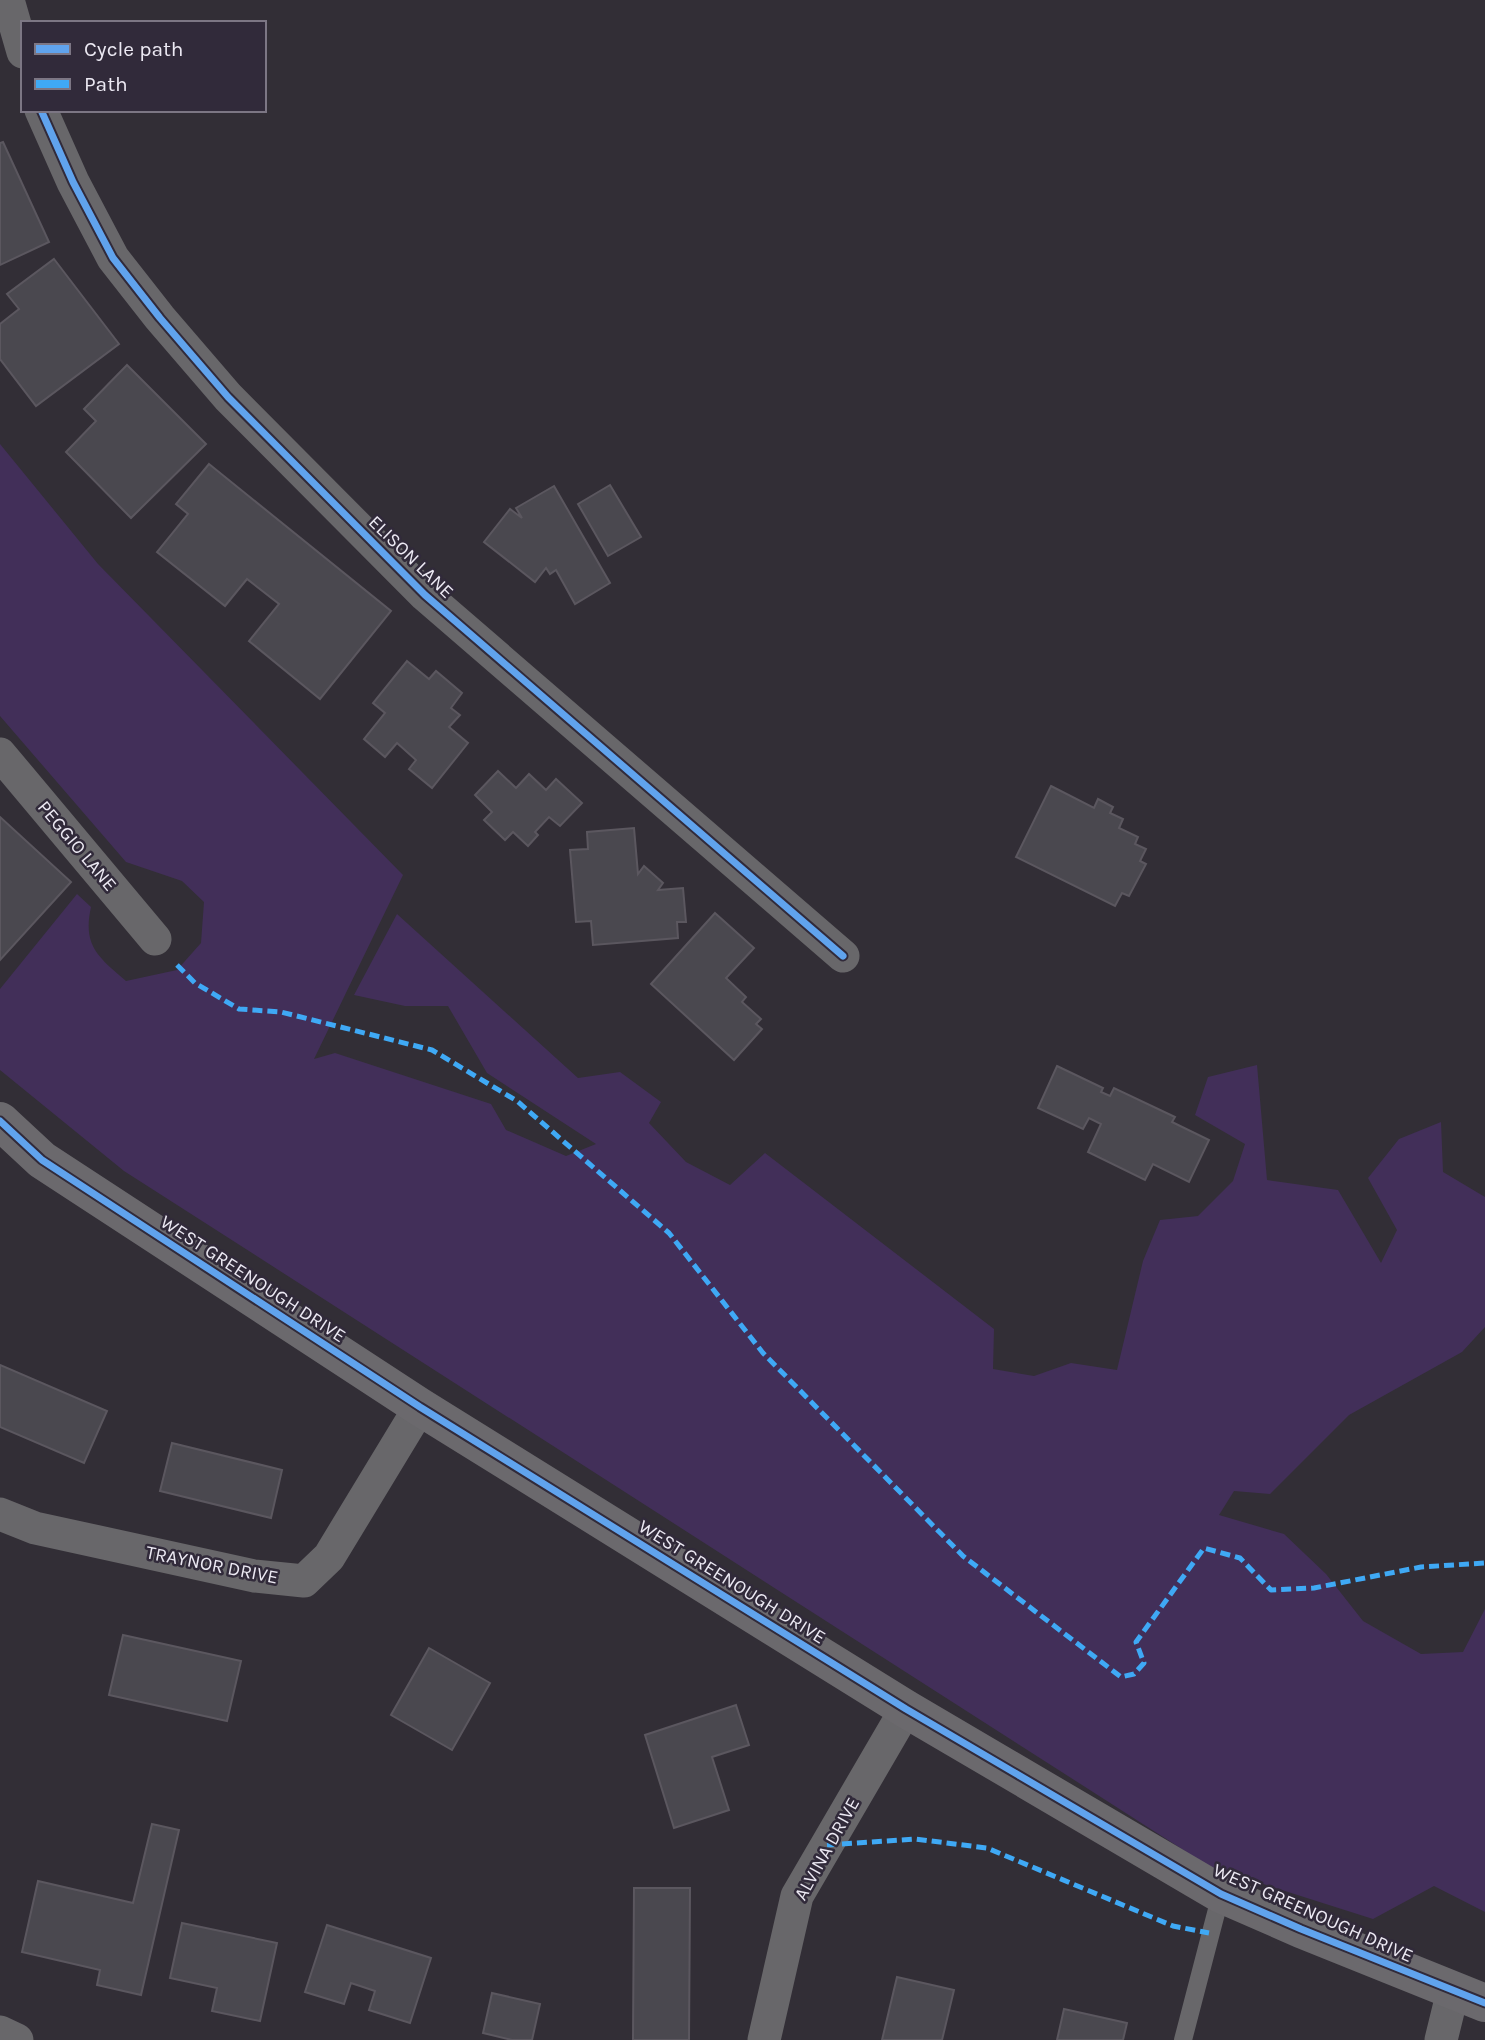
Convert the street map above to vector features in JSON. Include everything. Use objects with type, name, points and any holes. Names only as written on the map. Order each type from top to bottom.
[{"type":"street","points":[[8,0],[21,45]]},
{"type":"street","name":"ELISON LANE","points":[[42,112],[73,182],[113,258],[228,397],[425,595],[843,956]]},
{"type":"street","name":"PEGGIO LANE","points":[[0,754],[155,939]]},
{"type":"street","name":"WEST GREENOUGH DRIVE","points":[[0,1121],[42,1160],[420,1407],[906,1709],[1222,1894],[1469,1997]]},
{"type":"street","name":"TRAYNOR DRIVE","points":[[0,1514],[35,1528],[254,1576],[304,1581],[329,1557],[420,1407]]},
{"type":"street","name":"ALVINA DRIVE","points":[[764,2040],[797,1896],[906,1709]]},
{"type":"street","points":[[1441,2040],[1469,1997]]},
{"type":"street","points":[[0,2032],[18,2040]]},
{"type":"lane","points":[[1183,2040],[1222,1894]]},
{"type":"shaded area","points":[[0,444],[98,564],[403,875],[314,1059],[335,1053],[491,1104],[506,1130],[566,1156],[596,1144],[487,1073],[448,1006],[405,1006],[354,995],[397,914],[578,1078],[620,1072],[661,1102],[649,1123],[686,1162],[730,1185],[765,1153],[994,1329],[993,1369],[1034,1376],[1071,1363],[1117,1370],[1143,1261],[1160,1220],[1198,1216],[1233,1181],[1245,1144],[1195,1115],[1208,1077],[1257,1065],[1267,1180],[1338,1190],[1381,1263],[1397,1230],[1368,1178],[1399,1139],[1441,1122],[1443,1172],[1485,1197],[1485,1327],[1462,1352],[1349,1415],[1270,1494],[1234,1491],[1219,1515],[1284,1534],[1326,1574],[1363,1621],[1421,1654],[1463,1652],[1485,1609],[1485,1912],[1434,1886],[1373,1919],[1210,1867],[124,1171],[0,1070],[0,989],[77,894],[91,907],[89,932],[95,950],[126,981],[177,970],[201,943],[204,902],[182,881],[126,862],[0,716]]},
{"type":"building","points":[[3,142],[49,242],[0,265],[0,143]]},
{"type":"building","points":[[54,259],[119,344],[36,406],[0,359],[0,324],[19,309],[7,294]]},
{"type":"building","points":[[127,365],[206,444],[131,518],[66,452],[96,421],[84,409]]},
{"type":"building","points":[[209,464],[391,611],[320,699],[249,641],[279,604],[247,579],[225,606],[157,552],[188,514],[176,504]]},
{"type":"building","points":[[610,485],[641,537],[608,556],[578,504]]},
{"type":"building","points":[[554,486],[610,583],[575,604],[556,570],[550,574],[546,568],[535,582],[484,542],[510,509],[522,518],[516,508]]},
{"type":"building","points":[[407,661],[429,679],[436,671],[462,693],[451,708],[460,715],[449,727],[468,743],[432,788],[409,769],[416,760],[397,743],[385,757],[364,739],[385,713],[373,703]]},
{"type":"building","points":[[498,771],[516,788],[529,774],[546,790],[556,779],[582,803],[560,826],[549,817],[535,832],[538,835],[528,846],[513,832],[505,840],[484,820],[492,812],[475,795]]},
{"type":"building","points":[[1051,786],[1094,808],[1098,799],[1113,807],[1110,813],[1123,819],[1119,828],[1138,837],[1135,844],[1146,849],[1140,861],[1146,864],[1129,896],[1122,893],[1115,906],[1016,857]]},
{"type":"building","points":[[0,817],[71,882],[0,960]]},
{"type":"building","points":[[634,828],[638,874],[644,866],[663,883],[658,890],[683,888],[686,922],[677,922],[678,938],[593,945],[591,921],[576,922],[570,850],[588,849],[587,832]]},
{"type":"building","points":[[715,913],[754,948],[726,978],[746,997],[742,1002],[761,1019],[756,1024],[762,1029],[734,1060],[651,984]]},
{"type":"building","points":[[1057,1066],[1103,1088],[1101,1092],[1110,1096],[1114,1088],[1175,1117],[1172,1122],[1209,1140],[1189,1182],[1153,1164],[1145,1180],[1088,1152],[1101,1124],[1089,1118],[1083,1129],[1038,1108]]},
{"type":"building","points":[[0,1365],[107,1411],[84,1463],[0,1427]]},
{"type":"building","points":[[172,1443],[282,1470],[271,1518],[160,1491]]},
{"type":"building","points":[[123,1635],[241,1661],[227,1721],[109,1695]]},
{"type":"building","points":[[429,1648],[490,1683],[452,1750],[391,1715]]},
{"type":"building","points":[[736,1705],[749,1745],[712,1757],[729,1810],[674,1828],[645,1735]]},
{"type":"building","points":[[152,1824],[179,1830],[141,1995],[97,1985],[100,1970],[22,1952],[38,1881],[133,1903]]},
{"type":"building","points":[[634,1888],[690,1888],[689,2040],[633,2040]]},
{"type":"building","points":[[182,1923],[277,1943],[260,2021],[212,2011],[217,1988],[170,1978]]},
{"type":"building","points":[[327,1925],[431,1958],[410,2023],[369,2010],[375,1991],[351,1983],[344,2004],[305,1992]]},
{"type":"building","points":[[897,1977],[954,1990],[942,2040],[882,2040]]},
{"type":"building","points":[[492,1993],[540,2004],[532,2040],[512,2040],[483,2033]]},
{"type":"building","points":[[1064,2009],[1127,2023],[1123,2040],[1057,2040]]},
{"type":"marked path","points":[[177,965],[195,983],[239,1009],[281,1012],[432,1050],[517,1101],[669,1233],[763,1353],[963,1556],[1121,1677],[1134,1674],[1144,1663],[1136,1642],[1204,1548],[1240,1558],[1271,1590],[1314,1588],[1421,1567],[1485,1563]]},
{"type":"marked path","points":[[827,1845],[915,1839],[987,1848],[1173,1926],[1209,1933]]},
{"type":"cycle path","points":[[42,112],[73,182],[113,258],[228,397],[425,595],[843,956]]},
{"type":"cycle path","points":[[0,1121],[42,1160],[420,1407],[906,1709],[1221,1894],[1485,2003]]}]
